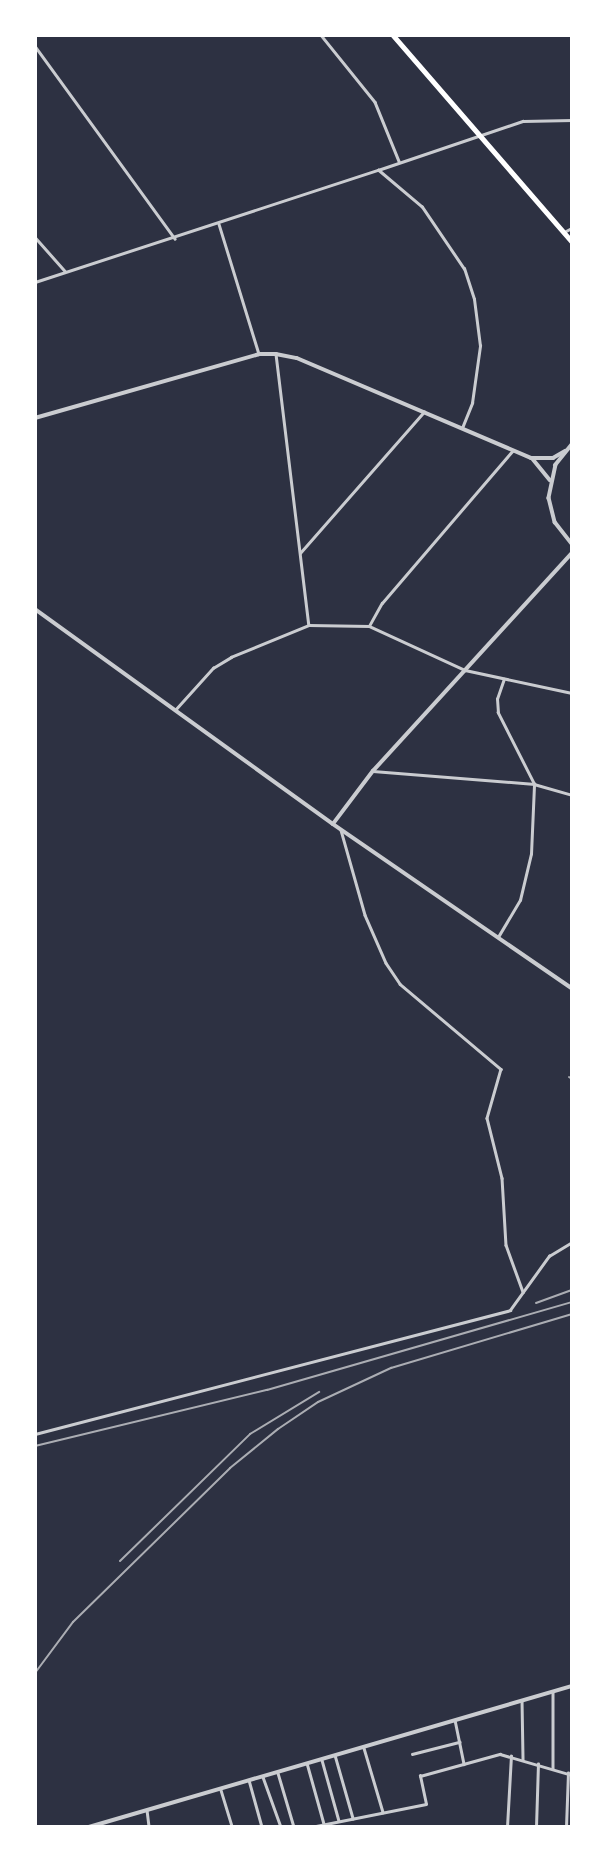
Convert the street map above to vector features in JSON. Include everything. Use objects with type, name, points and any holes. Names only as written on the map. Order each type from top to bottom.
[{"type":"main road","points":[[393,35],[572,242]]},
{"type":"street","points":[[321,35],[370,94],[399,161]]},
{"type":"street","points":[[35,46],[175,239]]},
{"type":"street","points":[[35,282],[175,239],[523,121],[572,120]]},
{"type":"street","points":[[378,170],[422,206],[464,269],[474,299],[480,346],[472,403],[462,428]]},
{"type":"street","points":[[219,224],[259,354]]},
{"type":"street","points":[[564,232],[572,228]]},
{"type":"street","points":[[35,237],[66,272]]},
{"type":"street","points":[[35,418],[259,354],[276,354],[297,358],[531,458],[553,458],[572,445]]},
{"type":"street","points":[[276,354],[309,625]]},
{"type":"street","points":[[300,553],[424,412]]},
{"type":"street","points":[[369,625],[383,603],[513,450]]},
{"type":"street","points":[[565,451],[550,481],[552,514],[572,544]]},
{"type":"street","points":[[531,458],[550,481]]},
{"type":"street","points":[[332,824],[373,771],[572,553]]},
{"type":"street","points":[[35,609],[332,824],[572,988]]},
{"type":"street","points":[[174,710],[213,668],[231,657],[309,625],[369,625],[465,670],[572,692]]},
{"type":"street","points":[[498,937],[520,900],[531,854],[534,784],[498,713],[497,698],[503,678]]},
{"type":"street","points":[[373,771],[534,784],[572,795]]},
{"type":"street","points":[[341,830],[365,915],[386,963],[400,984],[500,1069],[487,1118],[502,1178],[506,1245],[523,1292]]},
{"type":"street","points":[[35,1434],[499,1314],[510,1310],[549,1256],[572,1242]]},
{"type":"street","points":[[89,1827],[572,1686]]},
{"type":"street","points":[[553,1691],[553,1768]]},
{"type":"street","points":[[522,1700],[523,1759]]},
{"type":"street","points":[[455,1720],[464,1764]]},
{"type":"street","points":[[412,1754],[459,1742]]},
{"type":"street","points":[[363,1747],[383,1812]]},
{"type":"street","points":[[311,1827],[426,1804],[420,1776],[500,1754],[570,1774],[566,1827]]},
{"type":"street","points":[[335,1755],[353,1818]]},
{"type":"street","points":[[507,1827],[511,1756]]},
{"type":"street","points":[[321,1759],[339,1821]]},
{"type":"street","points":[[306,1763],[324,1824]]},
{"type":"street","points":[[536,1827],[538,1763]]},
{"type":"street","points":[[278,1771],[294,1827]]},
{"type":"street","points":[[263,1776],[281,1827]]},
{"type":"street","points":[[249,1780],[262,1827]]},
{"type":"street","points":[[221,1788],[232,1827]]},
{"type":"street","points":[[147,1810],[149,1827]]},
{"type":"railway","points":[[536,1303],[572,1290]]},
{"type":"railway","points":[[35,1446],[267,1390],[572,1302]]},
{"type":"railway","points":[[35,1673],[73,1622],[230,1468],[278,1429],[318,1402],[391,1368],[572,1314]]},
{"type":"railway","points":[[120,1561],[250,1434],[319,1392]]}]
